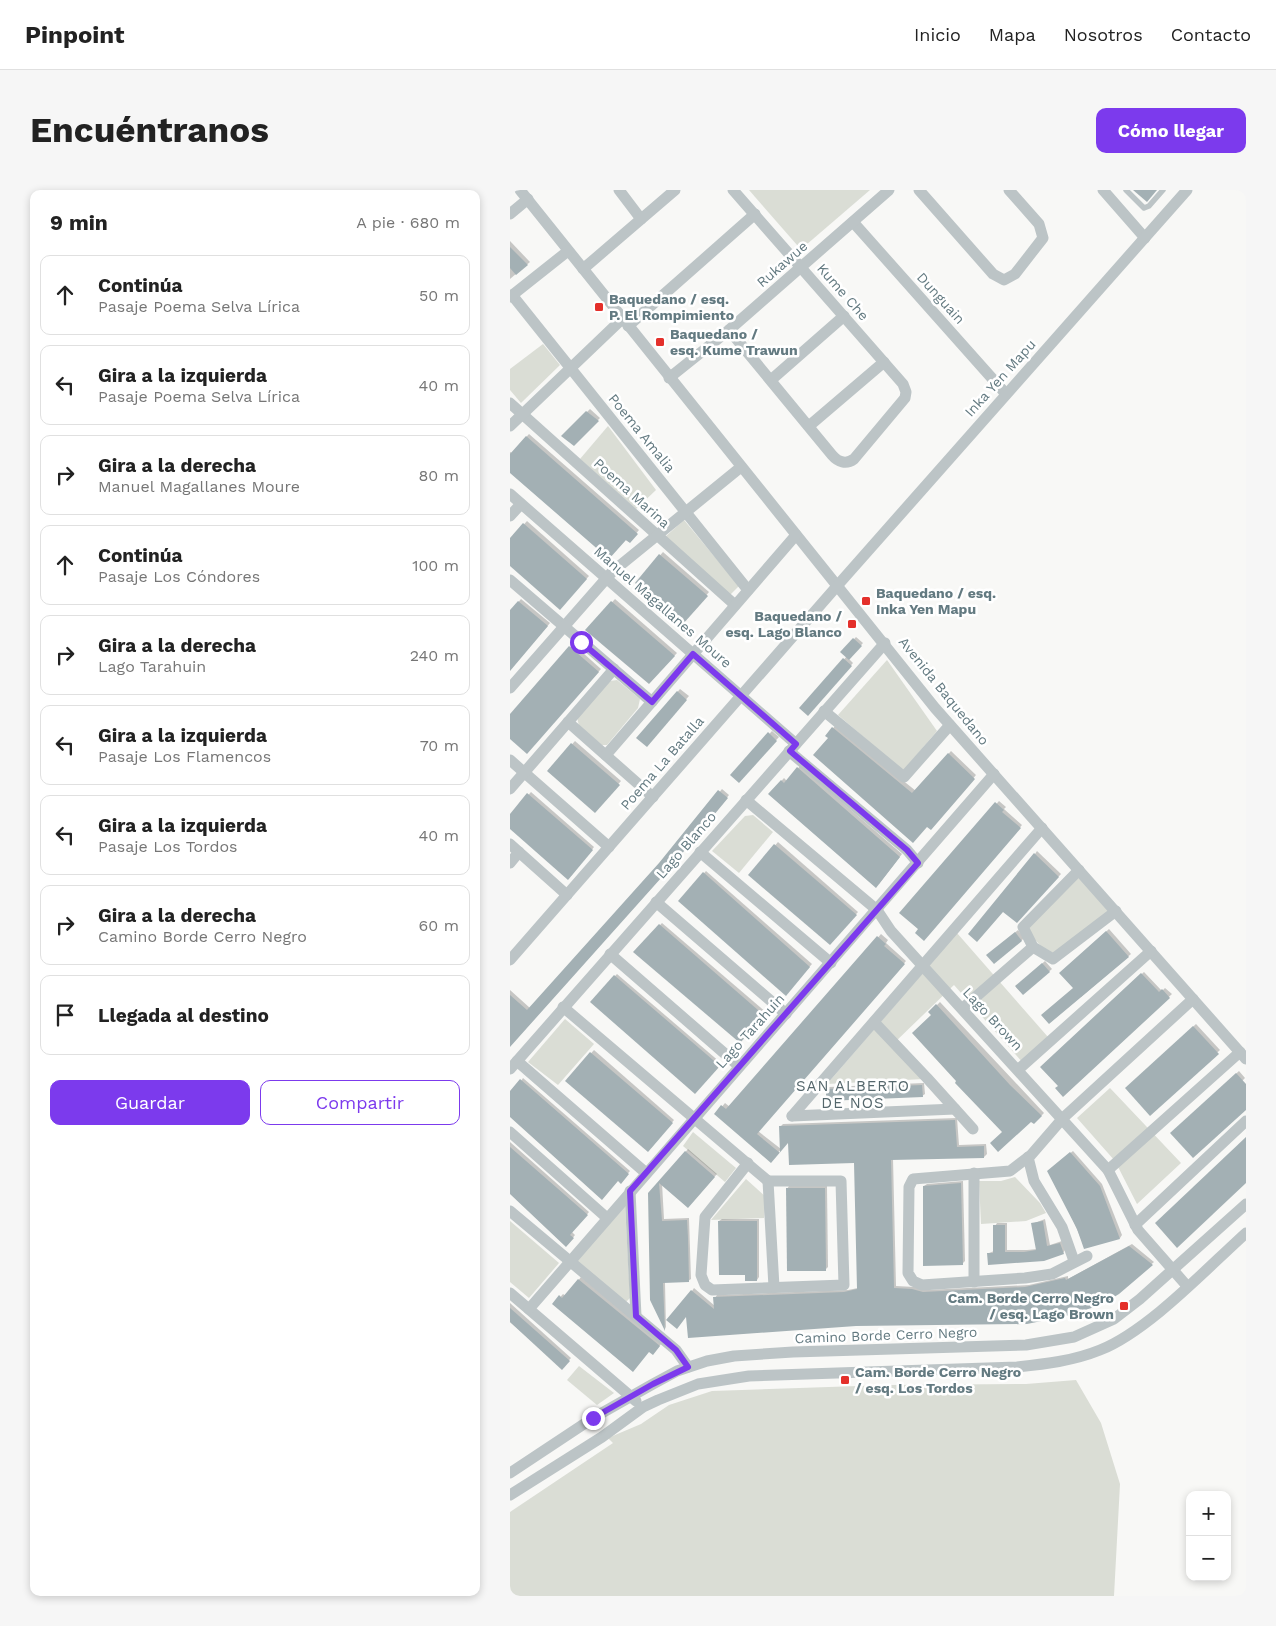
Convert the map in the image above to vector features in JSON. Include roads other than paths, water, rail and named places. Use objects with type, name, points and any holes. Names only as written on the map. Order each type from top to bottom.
[{"type":"street","name":"Avenida Baquedano","points":[[520,190],[669,378],[950,725],[1243,1056]]},
{"type":"street","points":[[619,190],[641,219]]},
{"type":"street","points":[[583,269],[675,190]]},
{"type":"street","name":"Kume Che","points":[[733,190],[903,384],[906,392],[903,400],[854,459],[843,462],[834,457],[809,426]]},
{"type":"street","name":"Rukawue","points":[[669,378],[729,330],[889,190]]},
{"type":"street","points":[[919,190],[993,274],[1004,280],[1012,276],[1041,243],[1043,233],[1039,224],[1009,190]]},
{"type":"street","name":"Inka Yen Mapu","points":[[837,586],[1187,190]]},
{"type":"street","points":[[1105,191],[1144,238]]},
{"type":"street","points":[[510,214],[528,199]]},
{"type":"street","points":[[510,426],[571,368],[755,214]]},
{"type":"street","name":"Dunguain","points":[[853,222],[1006,394]]},
{"type":"street","points":[[511,296],[568,251]]},
{"type":"street","name":"Poema Amalia","points":[[511,296],[571,368],[748,590]]},
{"type":"street","points":[[771,380],[844,316]]},
{"type":"street","points":[[729,330],[809,426],[884,362]]},
{"type":"street","name":"Poema Marina","points":[[510,403],[521,415],[735,605]]},
{"type":"street","points":[[510,688],[606,578],[741,467]]},
{"type":"street","name":"Manuel Magallanes Moure","points":[[510,494],[741,695],[793,747],[907,850],[918,863]]},
{"type":"street","points":[[510,516],[521,504]]},
{"type":"street","points":[[606,755],[796,535]]},
{"type":"street","points":[[512,586],[564,627],[652,702]]},
{"type":"street","name":"Poema La Batalla","points":[[510,960],[837,586]]},
{"type":"street","name":"Lago Blanco","points":[[513,1065],[885,643]]},
{"type":"street","points":[[510,789],[614,669]]},
{"type":"street","points":[[824,712],[904,777],[950,725]]},
{"type":"street","points":[[568,722],[653,796]]},
{"type":"street","points":[[510,760],[609,847]]},
{"type":"street","name":"Lago Tarahuin","points":[[529,1309],[693,1118],[877,910],[994,774]]},
{"type":"street","name":"Lago Brown","points":[[746,800],[877,910],[891,931],[1019,1069],[1108,1170],[1135,1225],[1188,1286]]},
{"type":"street","points":[[955,1109],[792,1116],[1042,828]]},
{"type":"street","points":[[510,844],[566,895]]},
{"type":"street","points":[[510,863],[519,852]]},
{"type":"street","points":[[700,852],[830,963]]},
{"type":"street","points":[[1079,870],[1023,928],[1033,946],[1053,959],[1116,912]]},
{"type":"street","points":[[656,902],[786,1014]]},
{"type":"street","points":[[963,1008],[1033,946]]},
{"type":"street","points":[[1019,1069],[1151,951]]},
{"type":"street","points":[[610,954],[739,1066]]},
{"type":"street","points":[[1087,1256],[1052,1274],[1025,1278],[922,1284],[913,1281],[908,1273],[909,1187],[913,1179],[1010,1171],[1028,1157],[1063,1118],[1193,999]]},
{"type":"street","points":[[563,1007],[748,1163],[768,1181],[841,1181],[844,1285],[712,1290],[705,1285],[700,1275],[705,1217],[748,1163]]},
{"type":"street","points":[[874,1022],[973,1129]]},
{"type":"street","points":[[1108,1170],[1243,1056]]},
{"type":"street","points":[[513,1065],[646,1173]]},
{"type":"street","points":[[1135,1225],[1246,1120]]},
{"type":"street","points":[[510,1132],[607,1218]]},
{"type":"street","points":[[1028,1157],[1034,1181],[1062,1227],[1074,1261]]},
{"type":"street","points":[[974,1173],[974,1282]]},
{"type":"street","points":[[768,1181],[774,1287]]},
{"type":"street","points":[[630,1191],[636,1316]]},
{"type":"street","name":"Camino Borde Cerro Negro","points":[[510,1473],[630,1397],[688,1367],[720,1358],[741,1355],[1026,1345],[1057,1341],[1091,1331],[1114,1319],[1173,1270],[1246,1204]]},
{"type":"street","points":[[510,1211],[676,1350],[688,1367]]},
{"type":"street","points":[[510,1495],[602,1437],[643,1407],[698,1384],[736,1376],[1017,1367],[1066,1360],[1100,1350],[1123,1338],[1188,1286],[1246,1233]]},
{"type":"street","points":[[510,1293],[643,1407]]},
{"type":"lane","points":[[1126,190],[1144,208],[1149,206],[1163,190]]},
{"type":"place","name":"Baquedano / esq. P. El Rompimiento","points":[[599,307]]},
{"type":"place","name":"Baquedano / esq. Kume Trawun","points":[[660,342]]},
{"type":"place","name":"Baquedano / esq. Inka Yen Mapu","points":[[866,601]]},
{"type":"place","name":"Baquedano / esq. Lago Blanco","points":[[852,624]]},
{"type":"place","name":"Cam. Borde Cerro Negro / esq. Lago Brown","points":[[1124,1306]]},
{"type":"place","name":"Cam. Borde Cerro Negro / esq. Los Tordos","points":[[845,1380]]},
{"type":"district","name":"SAN ALBERTO DE NOS","points":[[853,1094]]}]
